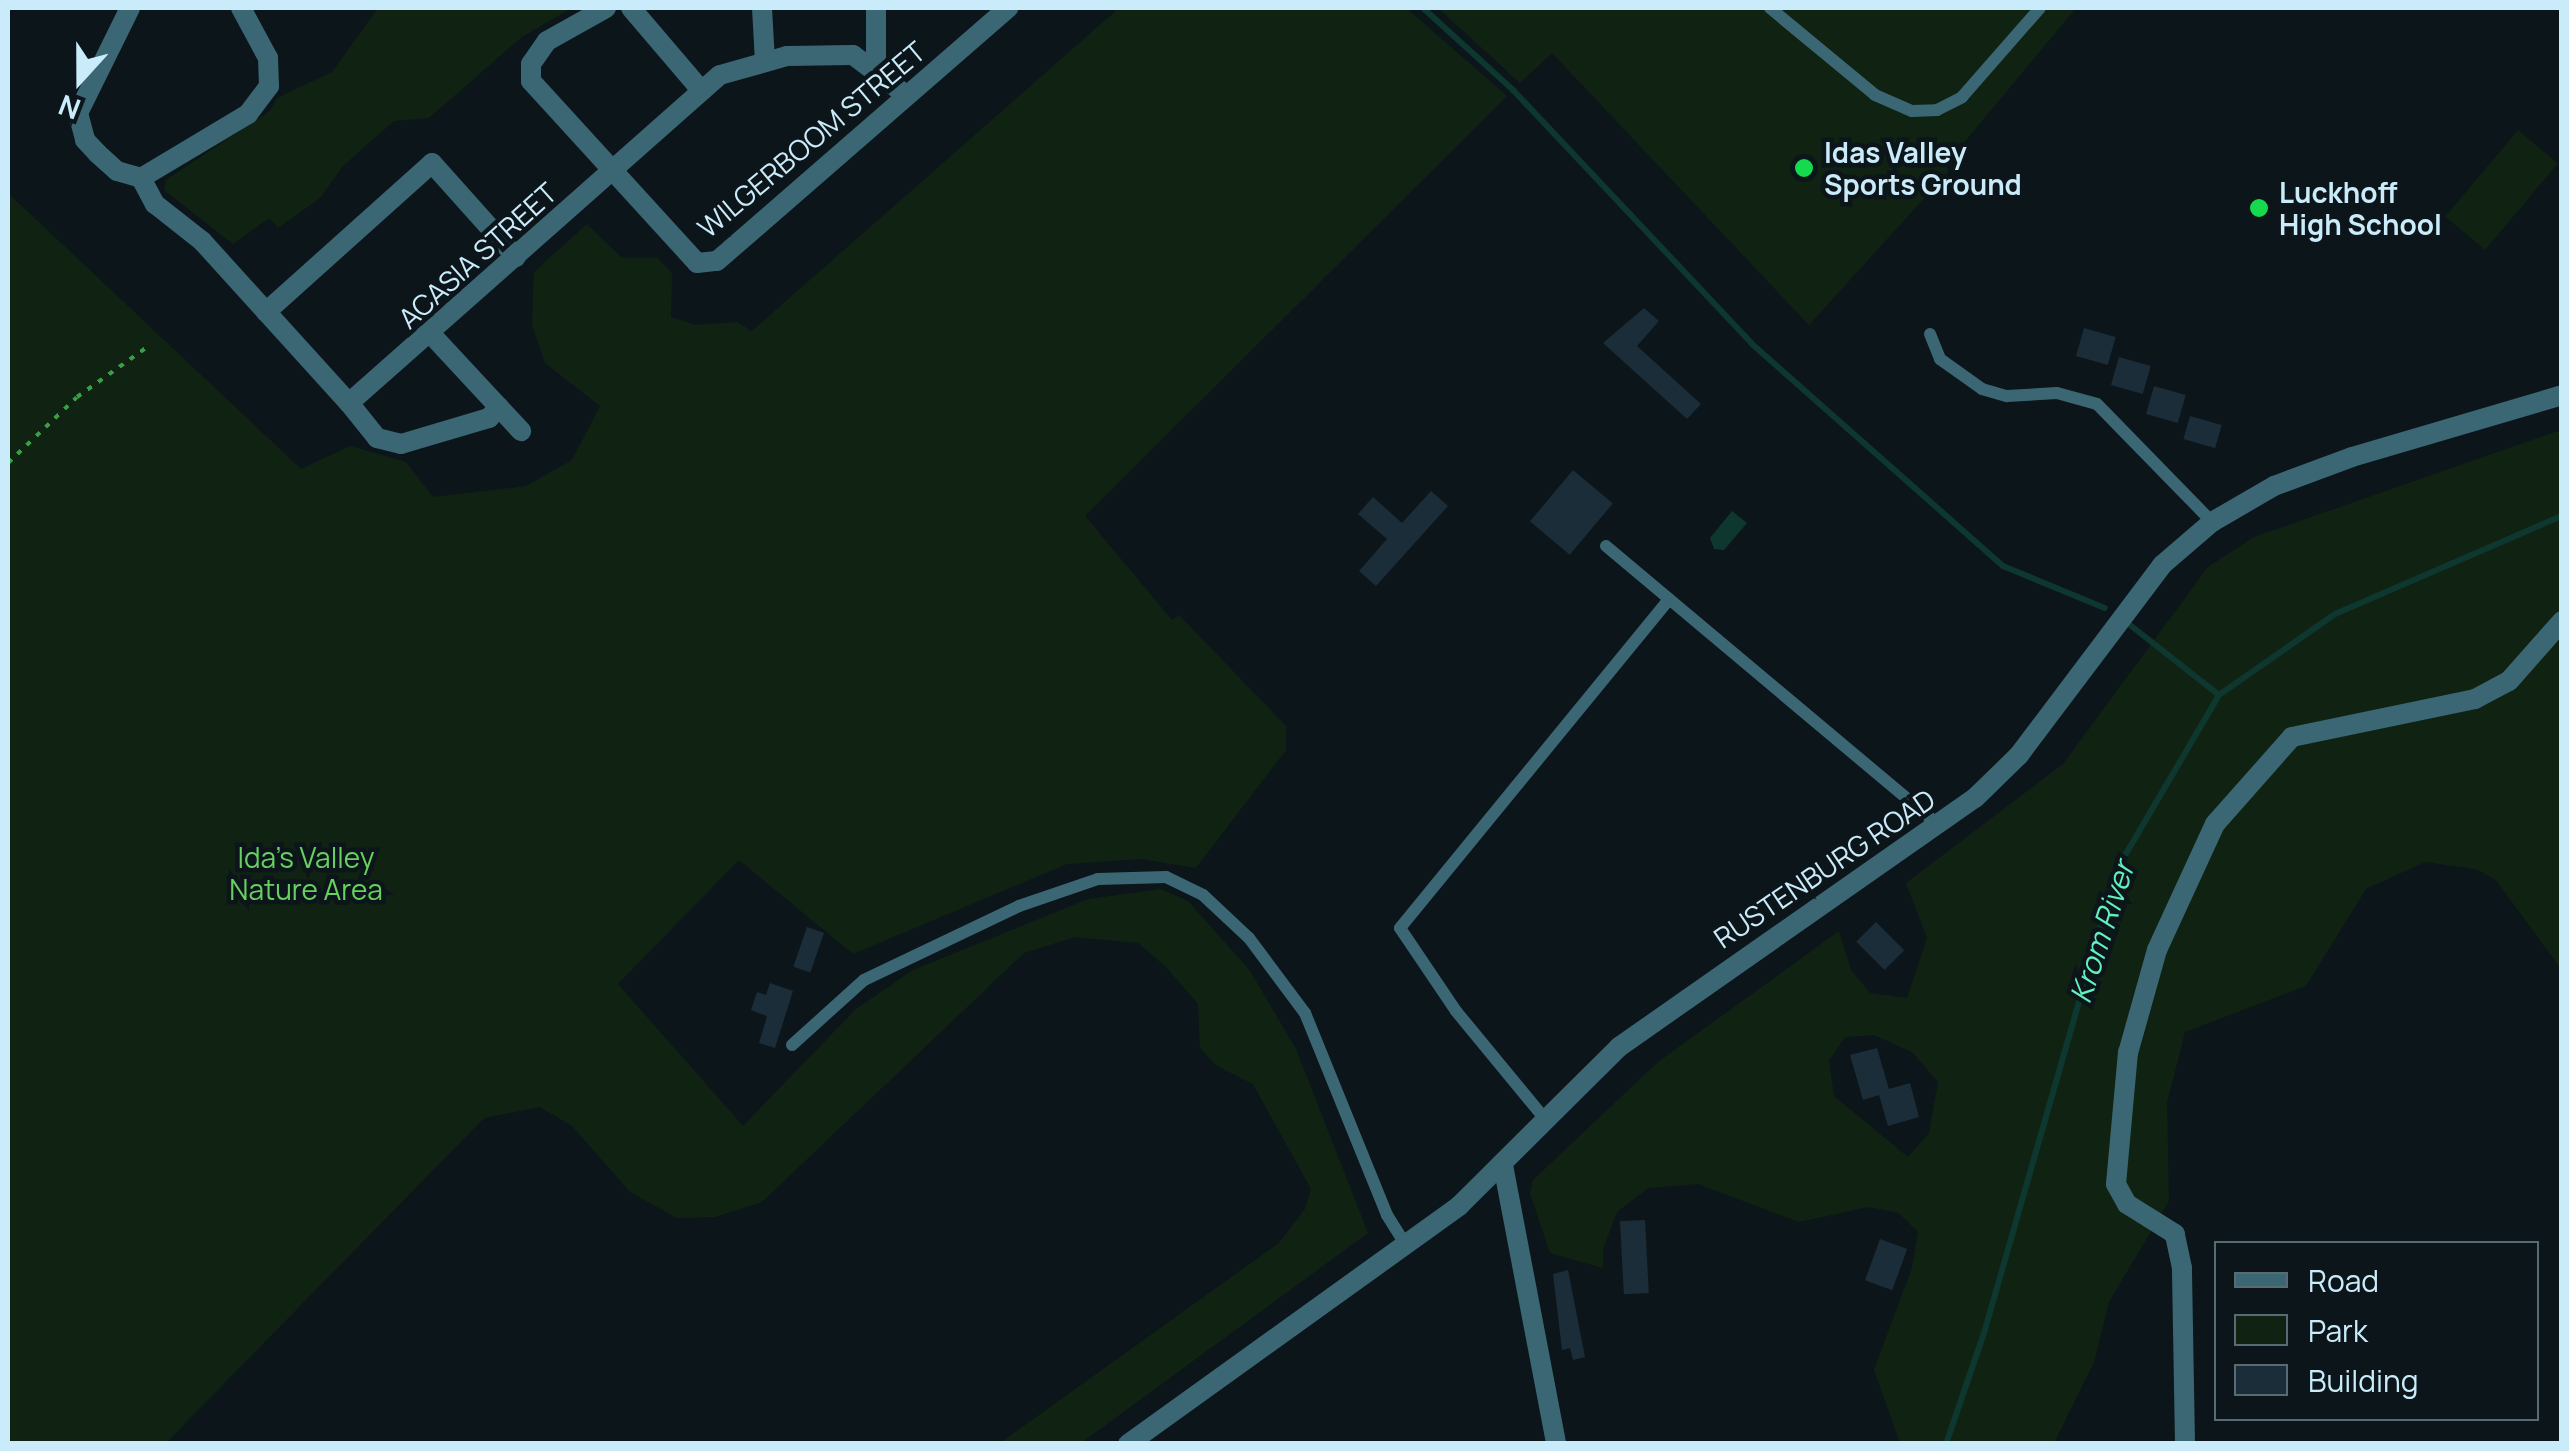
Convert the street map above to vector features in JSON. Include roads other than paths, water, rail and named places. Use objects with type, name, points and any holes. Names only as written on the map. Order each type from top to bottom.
[{"type":"street","points":[[130,8],[78,113],[97,154],[117,171],[140,178],[154,204],[202,241],[376,438],[402,444],[489,418],[499,407]]},
{"type":"street","points":[[140,178],[248,114],[269,86],[268,58],[241,8]]},
{"type":"street","points":[[606,8],[547,41],[531,64],[531,81],[610,173]]},
{"type":"street","points":[[631,8],[702,91]]},
{"type":"street","points":[[762,8],[765,62]]},
{"type":"street","points":[[876,8],[876,67],[906,95]]},
{"type":"street","name":"WILGERBOOM STREET","points":[[610,173],[681,253],[698,263],[717,261],[1008,8]]},
{"type":"street","name":"ACASIA STREET","points":[[349,403],[720,75],[765,62],[852,56],[876,67]]},
{"type":"street","points":[[266,312],[432,163],[516,257]]},
{"type":"street","points":[[430,334],[521,430]]},
{"type":"street","name":"RUSTENBURG ROAD","points":[[1128,1444],[1406,1245],[1502,1165],[1620,1047],[1938,825],[2019,754],[2162,565],[2212,522],[2274,486],[2352,457],[2562,395]]},
{"type":"street","points":[[2185,1444],[2182,1268],[2175,1234],[2126,1204],[2116,1184],[2128,1053],[2157,950],[2215,824],[2292,737],[2474,698],[2509,681],[2562,621]]},
{"type":"street","points":[[1502,1165],[1556,1444]]},
{"type":"lane","points":[[1770,8],[1875,95],[1912,111],[1938,110],[1962,98],[2040,8]]},
{"type":"lane","points":[[1930,334],[1940,359],[1982,389],[2007,396],[2057,393],[2097,404],[2212,522]]},
{"type":"lane","points":[[1606,546],[1938,825]]},
{"type":"lane","points":[[1545,1118],[1456,1011],[1400,928],[1669,599]]},
{"type":"lane","points":[[792,1045],[864,980],[1018,906],[1098,880],[1166,876],[1203,895],[1249,938],[1304,1013],[1387,1215],[1406,1245]]},
{"type":"waterway","points":[[1423,8],[1513,90],[1752,344],[2003,566],[2105,608]]},
{"type":"waterway","name":"Krom River","points":[[1946,1444],[1984,1333],[2117,869],[2219,695],[2335,614],[2562,516]]},
{"type":"waterway","points":[[2130,625],[2219,695]]},
{"type":"place","name":"Idas Valley Sports Ground","points":[[1804,168]]},
{"type":"place","name":"Luckhoff High School","points":[[2259,208]]},
{"type":"park label","name":"Ida's Valley Nature Area","points":[[306,873]]}]
